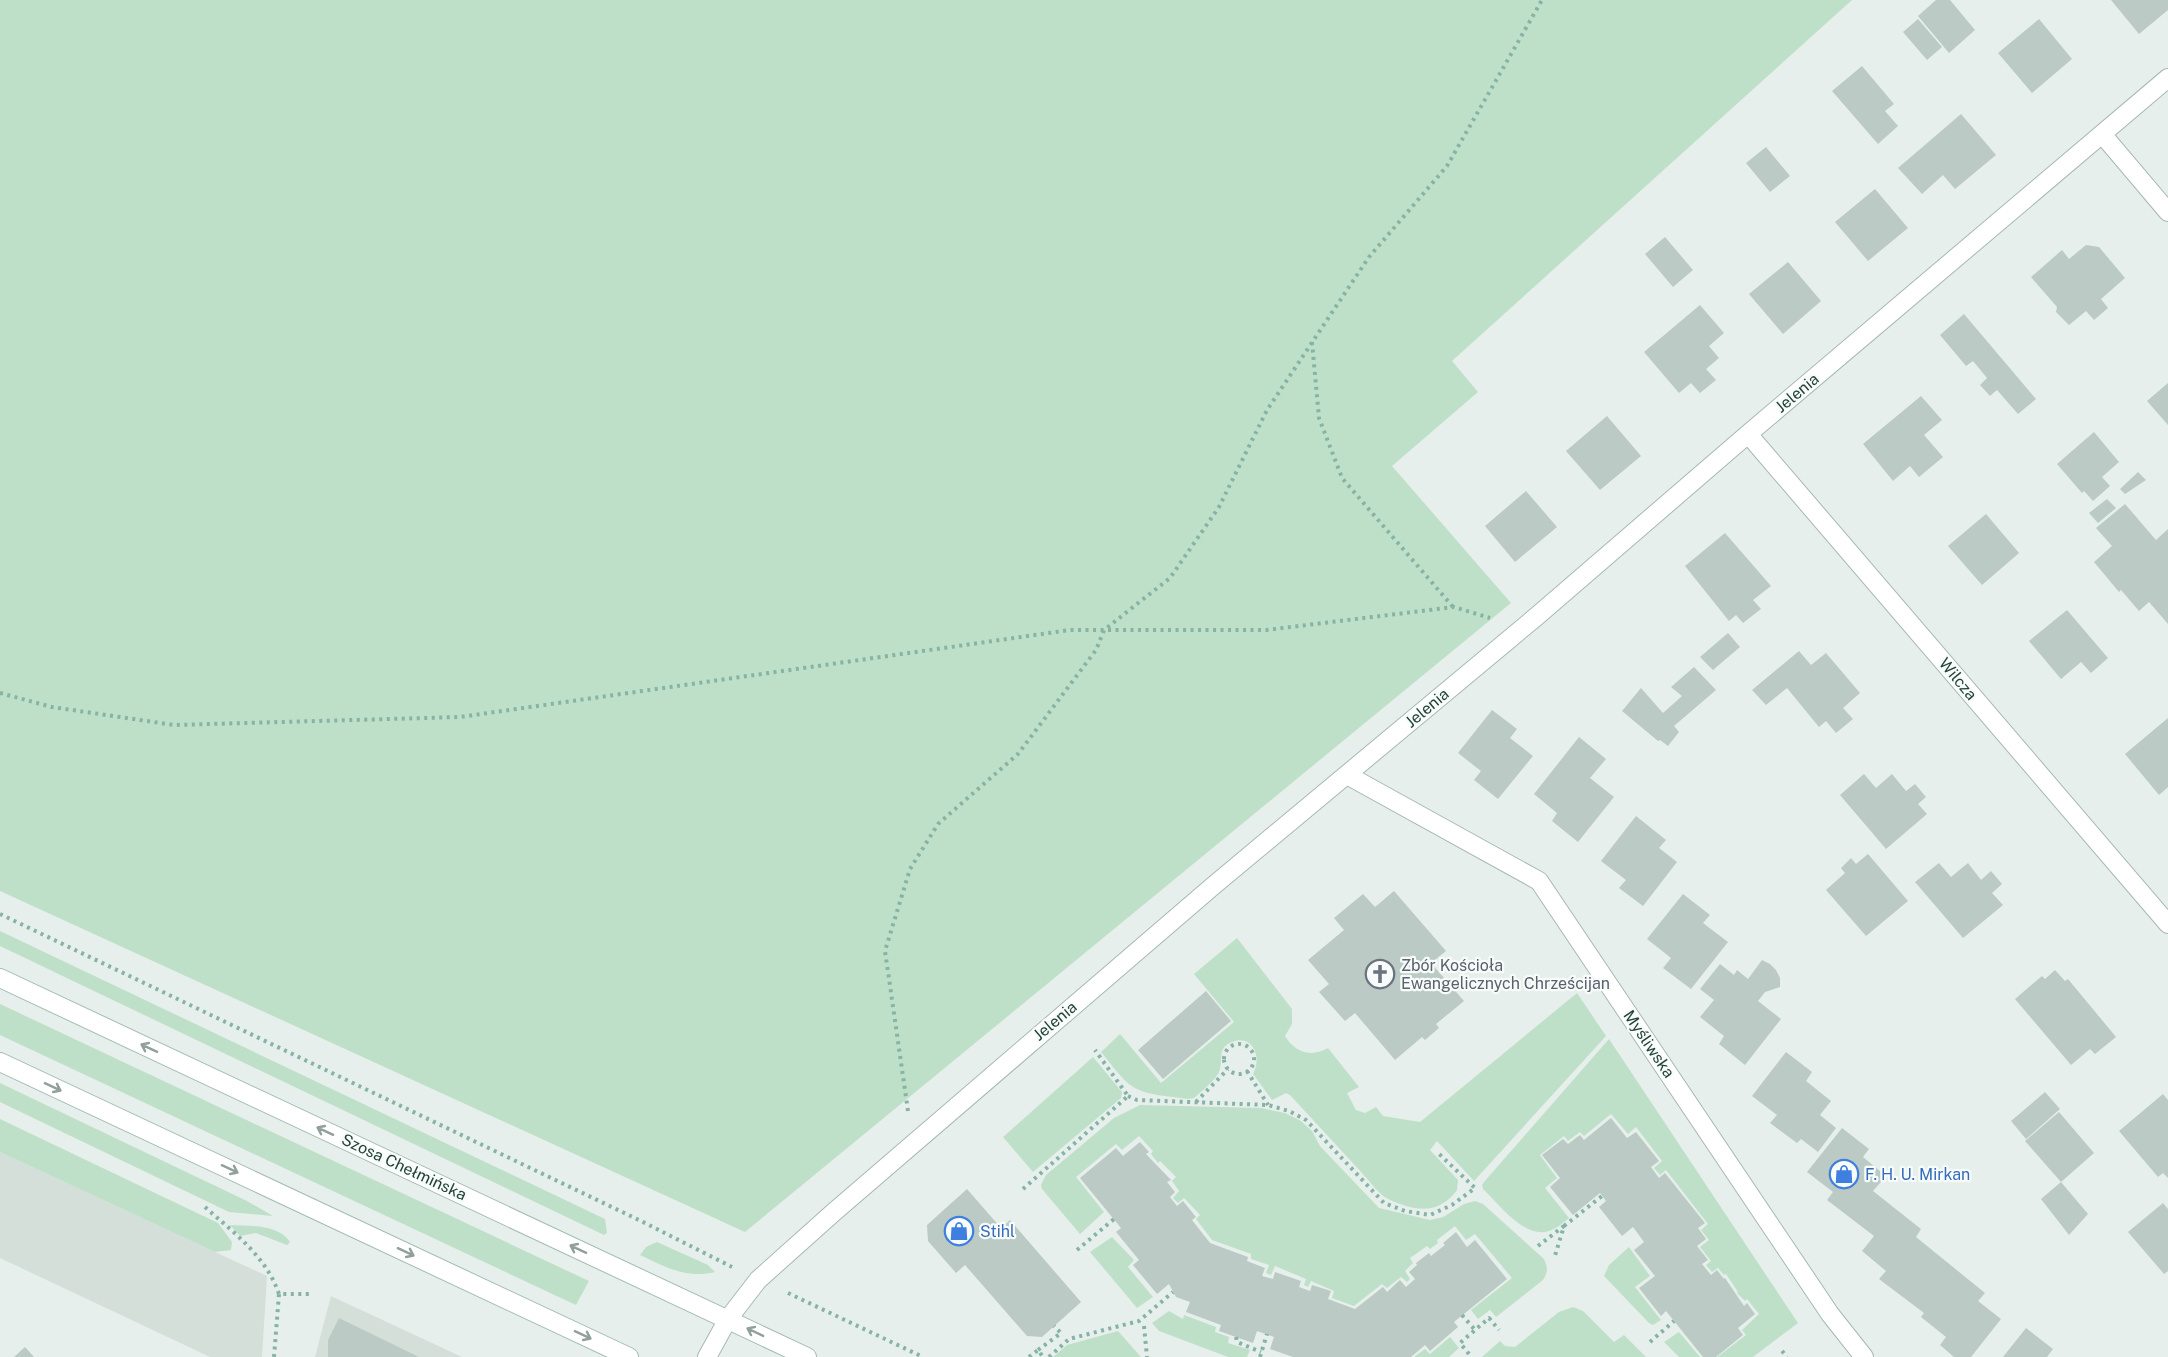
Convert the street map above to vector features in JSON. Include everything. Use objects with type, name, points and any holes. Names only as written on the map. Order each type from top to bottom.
[{"type":"street","name":"Jelenia","points":[[707,1357],[728,1319],[758,1280],[916,1141],[1213,886],[1537,616],[2168,78]]},
{"type":"street","points":[[2102,134],[2168,212]]},
{"type":"street","name":"Wilcza","points":[[1748,434],[2168,924]]},
{"type":"street","name":"Myśliwska","points":[[1347,775],[1539,881],[1830,1314],[1864,1357]]},
{"type":"street","name":"Szosa Chełmińska","points":[[0,978],[807,1357]]},
{"type":"street","points":[[0,1062],[629,1357]]},
{"type":"path","points":[[916,1141],[909,1122],[885,951],[909,869],[938,824],[1018,754],[1096,650],[1104,630],[1170,578],[1219,507],[1267,410],[1369,257],[1447,166],[1542,0]]},
{"type":"path","points":[[1312,342],[1319,418],[1342,478],[1454,607]]},
{"type":"path","points":[[0,693],[52,706],[174,725],[460,717],[1070,630],[1266,630],[1454,607],[1499,621]]},
{"type":"path","points":[[0,915],[641,1221],[758,1280],[923,1357]]},
{"type":"path","points":[[1233,1044],[1248,1046],[1254,1054],[1253,1064],[1248,1071],[1237,1074],[1228,1069],[1224,1061],[1226,1051],[1233,1044]]},
{"type":"path","points":[[1095,1050],[1128,1096],[1137,1100],[1268,1105],[1298,1114],[1384,1203],[1405,1211],[1430,1215],[1452,1205],[1475,1188],[1437,1152]]},
{"type":"path","points":[[1196,1102],[1228,1069]]},
{"type":"path","points":[[1248,1071],[1268,1105]]},
{"type":"path","points":[[1023,1189],[1128,1096]]},
{"type":"path","points":[[1538,1246],[1602,1196]]},
{"type":"path","points":[[205,1207],[261,1258],[273,1276],[279,1294],[274,1357]]},
{"type":"path","points":[[1077,1250],[1114,1219]]},
{"type":"path","points":[[1554,1259],[1564,1226]]},
{"type":"path","points":[[1049,1357],[1069,1339],[1139,1321],[1173,1292]]},
{"type":"path","points":[[279,1294],[309,1294]]},
{"type":"path","points":[[1462,1315],[1474,1330]]},
{"type":"path","points":[[1469,1354],[1460,1343],[1489,1318],[1499,1330]]},
{"type":"path","points":[[1650,1342],[1674,1321]]},
{"type":"path","points":[[1029,1357],[1061,1334],[1054,1326]]},
{"type":"path","points":[[1144,1326],[1147,1357]]},
{"type":"path","points":[[1236,1337],[1237,1342],[1261,1355],[1267,1334]]},
{"type":"path","points":[[1038,1350],[1043,1357]]},
{"type":"path","points":[[1782,1351],[1787,1357]]},
{"type":"shaded area","points":[[0,1152],[267,1276],[262,1357],[210,1357],[0,1258]]},
{"type":"shaded area","points":[[331,1296],[462,1357],[315,1357]]},
{"type":"green space","points":[[0,0],[1852,0],[1452,361],[1478,392],[1392,466],[1511,603],[745,1232],[0,891]]},
{"type":"green space","points":[[0,931],[605,1219],[607,1233],[604,1235],[0,946]]},
{"type":"green space","points":[[1237,938],[1292,1009],[1292,1024],[1285,1036],[1289,1042],[1303,1052],[1309,1053],[1328,1048],[1359,1087],[1347,1093],[1356,1110],[1365,1113],[1376,1107],[1383,1116],[1420,1122],[1577,993],[1606,1036],[1474,1181],[1437,1141],[1430,1150],[1458,1180],[1457,1190],[1442,1204],[1434,1207],[1425,1209],[1407,1206],[1381,1194],[1290,1095],[1286,1093],[1272,1100],[1253,1074],[1256,1068],[1256,1055],[1251,1044],[1246,1041],[1232,1042],[1224,1048],[1218,1074],[1194,1098],[1188,1099],[1157,1095],[1135,1088],[1121,1077],[1101,1052],[1120,1034],[1161,1083],[1234,1022],[1194,974]]},
{"type":"green space","points":[[0,1004],[589,1281],[576,1305],[0,1035]]},
{"type":"green space","points":[[1609,1039],[1798,1323],[1753,1357],[1717,1357],[1746,1335],[1742,1330],[1759,1314],[1747,1299],[1745,1301],[1737,1293],[1726,1274],[1724,1275],[1718,1268],[1712,1272],[1706,1265],[1711,1261],[1700,1247],[1709,1240],[1701,1230],[1708,1224],[1666,1170],[1660,1175],[1654,1168],[1662,1161],[1636,1127],[1628,1134],[1611,1114],[1584,1136],[1580,1132],[1568,1141],[1564,1136],[1540,1155],[1557,1178],[1545,1188],[1569,1218],[1552,1230],[1540,1232],[1521,1225],[1483,1189],[1484,1182]]},
{"type":"green space","points":[[1093,1057],[1122,1092],[1121,1098],[1033,1172],[1003,1137]]},
{"type":"green space","points":[[0,1083],[247,1201],[273,1216],[229,1212],[0,1102]]},
{"type":"green space","points":[[1140,1105],[1261,1108],[1285,1113],[1301,1121],[1312,1131],[1320,1146],[1379,1208],[1430,1220],[1443,1217],[1464,1204],[1475,1201],[1483,1204],[1544,1259],[1547,1267],[1546,1275],[1543,1280],[1496,1317],[1490,1310],[1478,1319],[1471,1310],[1512,1278],[1475,1234],[1466,1240],[1455,1226],[1437,1240],[1438,1243],[1430,1249],[1427,1246],[1410,1258],[1413,1263],[1405,1271],[1410,1279],[1407,1282],[1401,1277],[1387,1288],[1382,1284],[1354,1306],[1332,1298],[1334,1291],[1311,1281],[1308,1287],[1304,1285],[1306,1279],[1275,1266],[1271,1275],[1266,1273],[1269,1265],[1251,1259],[1251,1254],[1212,1240],[1196,1219],[1200,1215],[1184,1198],[1178,1203],[1173,1198],[1179,1191],[1172,1181],[1176,1177],[1160,1161],[1158,1163],[1151,1154],[1153,1151],[1139,1136],[1122,1150],[1116,1144],[1076,1177],[1104,1212],[1080,1234],[1041,1185],[1046,1175],[1114,1118]]},
{"type":"green space","points":[[0,1119],[218,1223],[232,1242],[231,1250],[215,1252],[0,1152]]},
{"type":"green space","points":[[230,1225],[271,1229],[285,1236],[290,1242],[287,1245],[256,1233],[240,1236]]},
{"type":"green space","points":[[1112,1237],[1134,1260],[1128,1267],[1153,1297],[1137,1308],[1090,1252]]},
{"type":"green space","points":[[657,1242],[708,1265],[715,1272],[686,1273],[640,1255],[646,1247]]},
{"type":"green space","points":[[1629,1247],[1650,1276],[1635,1287],[1661,1320],[1653,1325],[1604,1276],[1609,1265]]},
{"type":"green space","points":[[1573,1307],[1583,1311],[1614,1342],[1624,1335],[1646,1357],[1482,1357],[1500,1341],[1505,1346],[1515,1347],[1559,1312]]},
{"type":"green space","points":[[1169,1311],[1183,1319],[1184,1315],[1216,1327],[1215,1332],[1229,1337],[1228,1343],[1250,1350],[1247,1357],[1228,1357],[1159,1331],[1152,1323]]},
{"type":"green space","points":[[1118,1331],[1141,1357],[1053,1357],[1067,1345]]},
{"type":"green space","points":[[1679,1332],[1700,1357],[1679,1357],[1664,1342]]},
{"type":"green space","points":[[1450,1337],[1459,1348],[1449,1357],[1414,1357],[1425,1349],[1430,1354]]},
{"type":"building","points":[[1936,0],[1950,0],[1975,30],[1949,53],[1918,16]]},
{"type":"building","points":[[2111,0],[2168,0],[2168,10],[2139,34]]},
{"type":"building","points":[[1918,19],[1942,47],[1927,60],[1903,32]]},
{"type":"building","points":[[2039,19],[2072,59],[2032,93],[1998,53]]},
{"type":"building","points":[[1862,66],[1894,104],[1885,111],[1898,126],[1878,144],[1832,91]]},
{"type":"building","points":[[1961,114],[1996,155],[1955,189],[1943,175],[1922,194],[1898,168]]},
{"type":"building","points":[[1766,147],[1790,176],[1770,192],[1746,163]]},
{"type":"building","points":[[1875,189],[1908,228],[1868,261],[1835,222]]},
{"type":"building","points":[[1665,237],[1693,270],[1673,287],[1645,254]]},
{"type":"building","points":[[2086,245],[2099,247],[2125,278],[2101,299],[2108,308],[2094,320],[2086,311],[2069,325],[2056,312],[2057,307],[2031,277],[2062,250],[2069,259]]},
{"type":"building","points":[[1788,262],[1821,301],[1783,334],[1749,294]]},
{"type":"building","points":[[1700,305],[1724,333],[1709,346],[1719,358],[1706,369],[1716,380],[1700,393],[1691,383],[1679,393],[1644,352]]},
{"type":"building","points":[[1964,314],[2036,399],[2018,414],[1997,390],[1990,396],[1980,385],[1987,378],[1973,361],[1966,366],[1940,335]]},
{"type":"building","points":[[2168,383],[2168,425],[2147,401]]},
{"type":"building","points":[[1921,396],[1942,420],[1924,435],[1943,457],[1919,477],[1910,466],[1893,481],[1863,444]]},
{"type":"building","points":[[1607,416],[1641,456],[1600,490],[1566,451]]},
{"type":"building","points":[[2094,432],[2119,462],[2102,477],[2110,486],[2093,501],[2084,491],[2082,493],[2057,464]]},
{"type":"building","points":[[2138,472],[2146,480],[2125,494],[2120,489]]},
{"type":"building","points":[[1526,491],[1557,527],[1515,562],[1485,526]]},
{"type":"building","points":[[2107,499],[2116,508],[2098,523],[2089,513]]},
{"type":"building","points":[[2125,504],[2156,540],[2168,529],[2168,624],[2149,602],[2139,611],[2121,590],[2119,592],[2094,562],[2112,546],[2096,528]]},
{"type":"building","points":[[1986,514],[2019,553],[1982,585],[1948,546]]},
{"type":"building","points":[[1725,533],[1771,586],[1753,600],[1761,609],[1743,623],[1736,615],[1729,621],[1685,566]]},
{"type":"building","points":[[2067,610],[2108,658],[2091,673],[2081,662],[2061,679],[2029,641]]},
{"type":"building","points":[[1728,633],[1740,647],[1713,670],[1700,657]]},
{"type":"building","points":[[1799,651],[1811,665],[1826,653],[1860,693],[1843,708],[1853,719],[1836,733],[1826,721],[1819,727],[1787,688],[1766,705],[1752,690]]},
{"type":"building","points":[[1694,667],[1716,690],[1674,726],[1679,732],[1668,746],[1658,741],[1622,711],[1641,688],[1663,713],[1682,696],[1671,687]]},
{"type":"building","points":[[1492,710],[1517,729],[1510,738],[1533,756],[1498,799],[1474,780],[1481,771],[1458,753]]},
{"type":"building","points":[[2168,718],[2168,787],[2159,795],[2125,754]]},
{"type":"building","points":[[1579,737],[1606,759],[1590,778],[1614,797],[1578,842],[1552,821],[1557,813],[1534,794]]},
{"type":"building","points":[[1864,774],[1876,788],[1892,774],[1906,791],[1915,784],[1926,797],[1918,804],[1927,814],[1886,849],[1840,795]]},
{"type":"building","points":[[1636,816],[1666,840],[1659,848],[1677,862],[1643,906],[1619,888],[1626,880],[1601,861]]},
{"type":"building","points":[[1868,854],[1908,901],[1866,936],[1826,890],[1845,873],[1841,868],[1851,858],[1856,864]]},
{"type":"building","points":[[1939,863],[1951,877],[1968,863],[1981,880],[1991,871],[2002,884],[1992,893],[2003,905],[1963,938],[1915,882]]},
{"type":"building","name":"Zbór Kościoła Ewangelicznych Chrześcijan","points":[[1394,891],[1446,951],[1431,963],[1464,1001],[1436,1024],[1439,1028],[1425,1040],[1422,1037],[1395,1060],[1355,1013],[1345,1021],[1319,992],[1329,984],[1308,960],[1344,930],[1334,918],[1363,894],[1375,907]]},
{"type":"building","points":[[1683,894],[1710,915],[1703,923],[1728,942],[1691,989],[1663,968],[1671,958],[1647,939]]},
{"type":"building","points":[[1762,960],[1776,970],[1780,978],[1780,987],[1765,992],[1758,1001],[1781,1019],[1745,1065],[1719,1044],[1724,1036],[1700,1017],[1714,1000],[1700,989],[1720,964],[1734,975],[1737,970],[1748,979]]},
{"type":"building","points":[[2055,970],[2065,981],[2068,979],[2116,1037],[2095,1054],[2090,1049],[2071,1065],[2015,999],[2042,976],[2045,979]]},
{"type":"building","points":[[1206,991],[1231,1021],[1163,1079],[1138,1050]]},
{"type":"building","points":[[1786,1052],[1812,1072],[1806,1081],[1831,1101],[1820,1115],[1836,1128],[1818,1152],[1801,1139],[1797,1143],[1770,1123],[1777,1115],[1752,1096]]},
{"type":"building","points":[[2045,1092],[2060,1109],[2026,1139],[2011,1121]]},
{"type":"building","points":[[2163,1094],[2168,1100],[2168,1178],[2163,1173],[2158,1177],[2119,1131]]},
{"type":"building","points":[[2059,1112],[2094,1153],[2061,1182],[2025,1141]]},
{"type":"building","points":[[1611,1118],[1627,1138],[1636,1132],[1659,1161],[1651,1167],[1659,1178],[1665,1173],[1705,1223],[1698,1228],[1706,1239],[1697,1246],[1708,1260],[1702,1264],[1711,1275],[1717,1270],[1744,1306],[1747,1303],[1755,1314],[1738,1328],[1743,1335],[1716,1357],[1703,1357],[1666,1311],[1661,1316],[1639,1288],[1655,1276],[1634,1250],[1644,1242],[1633,1227],[1622,1236],[1599,1207],[1606,1201],[1600,1193],[1573,1215],[1550,1187],[1560,1178],[1542,1155],[1563,1139],[1568,1144],[1580,1135],[1584,1140]]},
{"type":"building","points":[[1842,1128],[1869,1149],[1863,1157],[1886,1176],[1873,1191],[1921,1229],[1916,1237],[1985,1293],[1978,1301],[2001,1319],[1971,1357],[1954,1357],[1940,1345],[1946,1337],[1921,1317],[1924,1313],[1879,1279],[1886,1271],[1862,1251],[1874,1236],[1827,1200],[1833,1192],[1807,1172]]},
{"type":"building","points":[[1140,1142],[1149,1152],[1146,1154],[1171,1180],[1167,1182],[1175,1192],[1170,1197],[1177,1206],[1183,1201],[1196,1217],[1192,1220],[1210,1243],[1248,1257],[1247,1261],[1265,1268],[1262,1276],[1273,1279],[1275,1272],[1301,1281],[1299,1287],[1310,1291],[1312,1285],[1331,1291],[1328,1299],[1355,1309],[1383,1287],[1387,1292],[1400,1280],[1406,1287],[1415,1279],[1409,1272],[1417,1265],[1416,1263],[1429,1253],[1431,1256],[1456,1232],[1467,1247],[1475,1240],[1507,1279],[1454,1322],[1458,1327],[1430,1351],[1425,1345],[1411,1357],[1293,1357],[1270,1349],[1274,1337],[1257,1331],[1253,1343],[1219,1331],[1221,1325],[1186,1312],[1190,1302],[1176,1297],[1169,1284],[1157,1294],[1133,1265],[1139,1260],[1116,1232],[1121,1228],[1080,1178],[1116,1148],[1123,1156]]},
{"type":"building","points":[[2061,1182],[2088,1214],[2069,1235],[2041,1199]]},
{"type":"building","points":[[967,1189],[1001,1228],[1010,1220],[1081,1302],[1042,1337],[1027,1336],[965,1265],[956,1273],[928,1241],[927,1225]]},
{"type":"building","points":[[2163,1203],[2168,1209],[2168,1271],[2164,1274],[2128,1232]]},
{"type":"building","points":[[339,1318],[419,1357],[328,1357],[328,1340]]},
{"type":"building","points":[[2026,1328],[2053,1349],[2047,1357],[2003,1357]]},
{"type":"building","points":[[25,1347],[34,1357],[14,1357]]},
{"type":"place","name":"Zbór Kościoła Ewangelicznych Chrześcijan","points":[[1380,974]]},
{"type":"place","name":"F. H. U. Mirkan","points":[[1844,1174]]},
{"type":"place","name":"Stihl","points":[[959,1231]]}]
